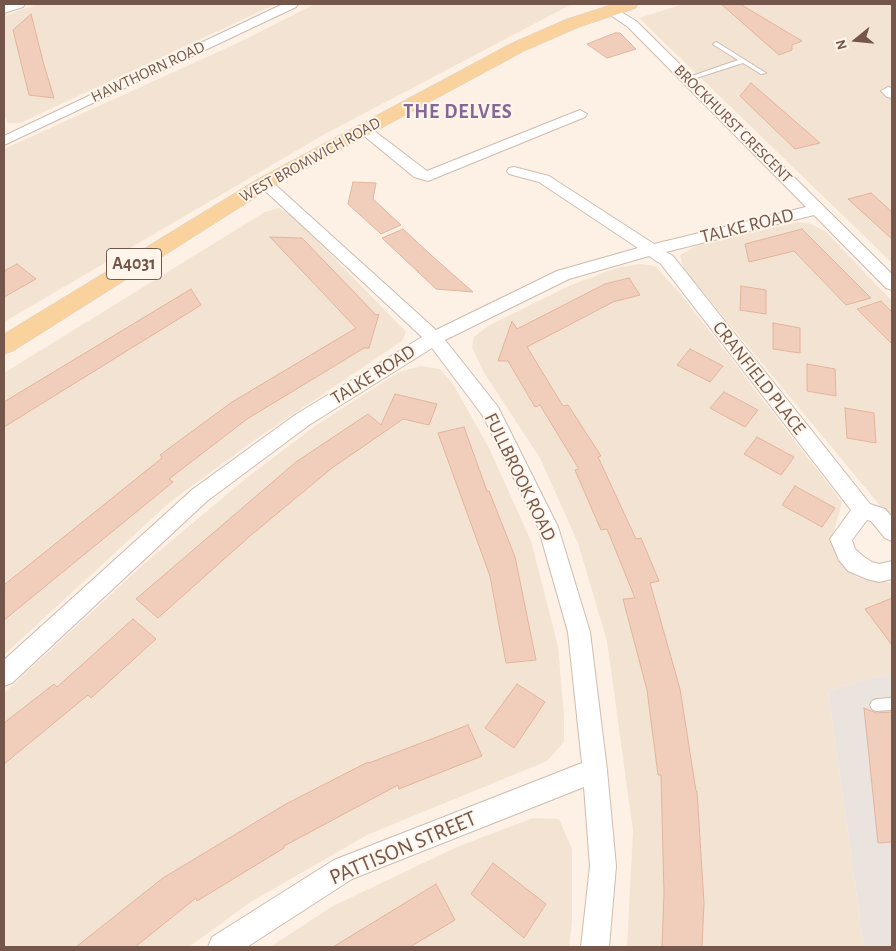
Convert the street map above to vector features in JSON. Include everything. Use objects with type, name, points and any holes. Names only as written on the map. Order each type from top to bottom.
[{"type":"main road","name":"WEST BROMWICH ROAD","points":[[4,345],[265,183],[518,47],[573,23],[622,7]]},
{"type":"street","points":[[4,9],[19,4]]},
{"type":"street","name":"HAWTHORN ROAD","points":[[4,141],[292,4]]},
{"type":"street","name":"BROCKHURST CRESCENT","points":[[622,7],[632,24],[892,284]]},
{"type":"street","points":[[364,130],[419,174],[428,176],[580,114]]},
{"type":"street","name":"CRANFIELD PLACE","points":[[514,171],[544,179],[667,260],[863,510],[878,515],[892,532]]},
{"type":"street","name":"FULLBROOK ROAD","points":[[265,183],[434,338],[491,412],[548,528],[579,632],[595,770],[603,866],[595,947]]},
{"type":"street","name":"TALKE ROAD","points":[[4,675],[200,495],[302,420],[434,338],[563,275],[651,250],[817,209]]},
{"type":"street","points":[[863,510],[841,539],[847,554],[856,564],[867,570],[879,573],[892,570]]},
{"type":"street","name":"PATTISON STREET","points":[[222,947],[343,869],[595,770]]},
{"type":"lane","points":[[716,44],[763,73]]},
{"type":"lane","points":[[688,78],[743,61]]},
{"type":"lane","points":[[876,705],[892,704]]},
{"type":"shaded area","points":[[38,4],[276,4],[20,123],[8,123],[4,115],[4,16]]},
{"type":"shaded area","points":[[315,4],[572,4],[323,135],[4,322],[4,149],[240,42]]},
{"type":"shaded area","points":[[684,4],[892,4],[892,263],[639,18]]},
{"type":"shaded area","points":[[279,208],[292,215],[406,332],[402,341],[256,439],[170,502],[4,655],[4,373],[265,212]]},
{"type":"shaded area","points":[[798,222],[809,223],[826,232],[892,301],[892,520],[684,269],[680,255],[696,246]]},
{"type":"shaded area","points":[[642,264],[655,266],[683,297],[842,502],[831,543],[856,577],[892,583],[892,675],[874,677],[828,691],[864,947],[627,947],[633,831],[607,641],[578,543],[540,458],[483,371],[472,347],[474,337],[488,326],[571,285],[619,267]]},
{"type":"shaded area","points":[[421,366],[440,369],[453,384],[489,448],[531,541],[558,646],[564,716],[564,742],[547,761],[367,835],[249,903],[189,947],[4,947],[4,693],[145,563],[249,476],[315,426],[399,372]]},
{"type":"shaded area","points":[[892,675],[892,947],[864,947],[828,691],[874,677]]},
{"type":"shaded area","points":[[533,818],[559,819],[572,849],[572,922],[569,947],[270,947],[333,906],[457,847]]},
{"type":"building","points":[[721,4],[740,4],[802,41],[792,45],[792,50],[779,55]]},
{"type":"building","points":[[31,14],[54,98],[29,95],[13,30]]},
{"type":"building","points":[[615,33],[620,33],[636,49],[607,58],[587,44]]},
{"type":"building","points":[[751,83],[820,143],[795,149],[740,96]]},
{"type":"building","points":[[353,182],[376,183],[373,199],[401,225],[381,234],[348,204]]},
{"type":"building","points":[[871,193],[892,212],[892,239],[848,199]]},
{"type":"building","points":[[403,229],[473,292],[436,289],[382,238]]},
{"type":"building","points":[[802,229],[871,298],[846,305],[794,251],[749,262],[745,244]]},
{"type":"building","points":[[270,237],[302,238],[376,315],[379,314],[369,348],[364,348],[247,419],[169,479],[173,482],[4,620],[4,585],[162,458],[160,455],[232,402],[356,328]]},
{"type":"building","points":[[17,264],[36,279],[4,297],[4,271]]},
{"type":"building","points":[[629,278],[640,295],[613,302],[527,347],[563,406],[568,405],[601,456],[598,457],[636,539],[641,538],[659,581],[650,583],[680,689],[697,791],[704,903],[702,947],[662,947],[664,893],[661,775],[658,775],[647,690],[623,599],[635,598],[607,529],[601,530],[575,470],[579,469],[540,405],[535,407],[508,361],[498,361],[512,321],[517,329],[605,284]]},
{"type":"building","points":[[741,286],[766,290],[766,314],[740,310]]},
{"type":"building","points":[[191,289],[201,305],[4,427],[4,402]]},
{"type":"building","points":[[881,301],[892,312],[892,344],[857,309]]},
{"type":"building","points":[[773,323],[800,328],[800,353],[773,349]]},
{"type":"building","points":[[690,349],[723,366],[710,382],[677,365]]},
{"type":"building","points":[[807,364],[835,369],[836,396],[807,391]]},
{"type":"building","points":[[724,392],[758,410],[745,427],[710,408]]},
{"type":"building","points":[[395,394],[437,404],[429,425],[403,419],[332,468],[250,536],[158,618],[136,599],[296,462],[368,414],[381,425]]},
{"type":"building","points":[[845,408],[874,413],[876,443],[847,438]]},
{"type":"building","points":[[464,427],[487,491],[489,491],[515,557],[536,660],[506,663],[490,576],[438,433]]},
{"type":"building","points":[[757,437],[794,457],[781,475],[744,454]]},
{"type":"building","points":[[795,486],[835,508],[822,527],[782,505]]},
{"type":"building","points":[[892,598],[892,645],[865,609]]},
{"type":"building","points":[[133,619],[156,639],[91,698],[88,695],[4,764],[4,723],[54,684],[57,687]]},
{"type":"building","points":[[517,684],[545,702],[514,748],[485,728]]},
{"type":"building","points":[[864,708],[876,713],[892,712],[892,842],[878,843]]},
{"type":"building","points":[[468,725],[482,756],[399,789],[398,785],[284,846],[284,848],[197,901],[196,898],[135,947],[76,947],[163,878],[286,804],[368,762]]},
{"type":"building","points":[[493,863],[546,904],[524,938],[471,894]]},
{"type":"building","points":[[436,884],[455,920],[410,947],[333,947]]},
{"type":"district","name":"THE DELVES","points":[[458,112]]}]
